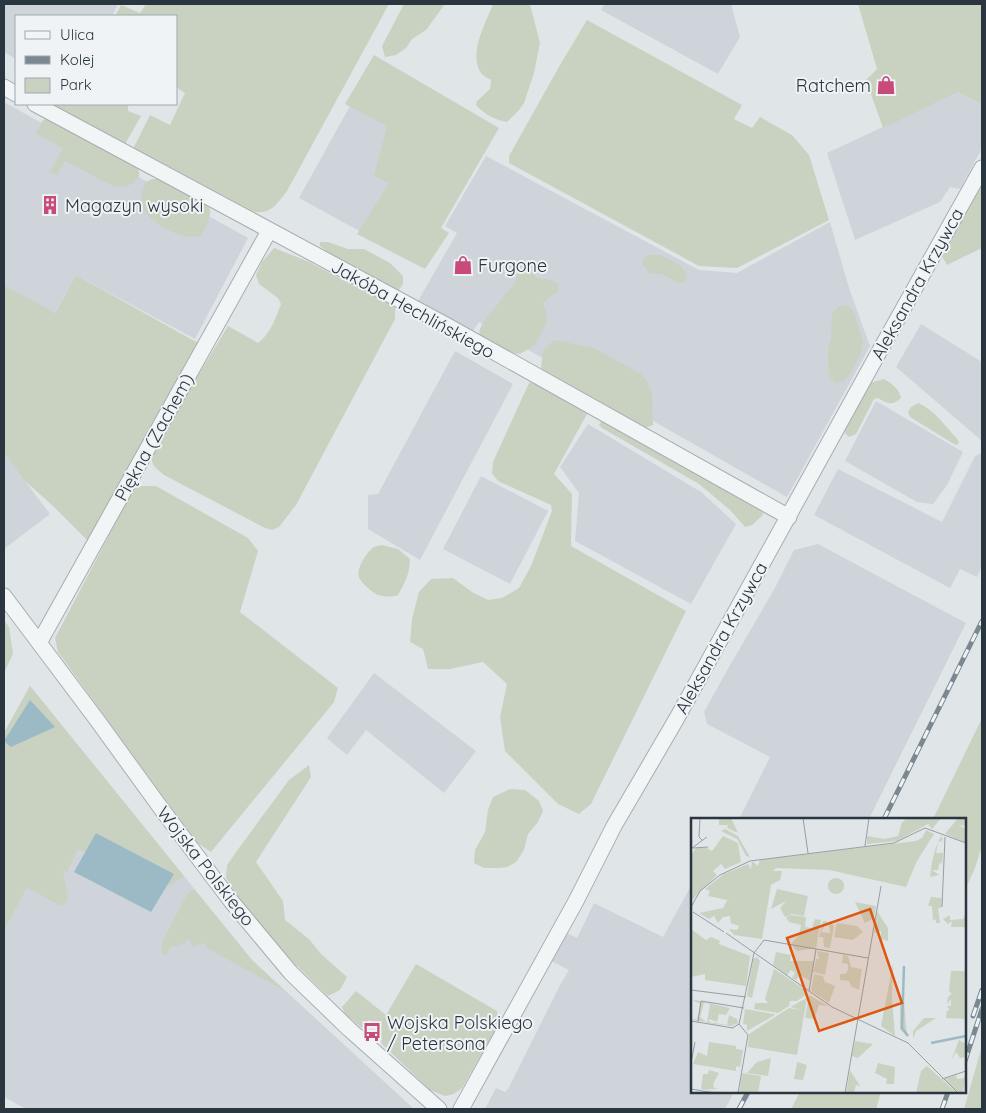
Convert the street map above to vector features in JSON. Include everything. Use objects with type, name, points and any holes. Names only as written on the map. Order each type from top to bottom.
[{"type":"street","points":[[4,87],[15,93]]},
{"type":"street","name":"Jakóba Hechlińskiego","points":[[38,105],[446,325],[789,517]]},
{"type":"street","name":"Aleksandra Krzywca","points":[[460,1109],[576,900],[614,826],[677,718],[982,168]]},
{"type":"street","name":"Piękna (Zachem)","points":[[39,643],[269,231]]},
{"type":"street","name":"Wojska Polskiego","points":[[4,596],[231,901],[291,973],[349,1029],[439,1109]]},
{"type":"shaded area","points":[[4,4],[118,4],[112,15],[15,15],[15,58],[4,52]]},
{"type":"shaded area","points":[[605,4],[731,4],[740,37],[718,74],[601,10]]},
{"type":"shaded area","points":[[376,59],[416,262],[299,198]]},
{"type":"shaded area","points":[[958,92],[982,105],[982,148],[960,189],[950,187],[940,202],[855,240],[827,153]]},
{"type":"shaded area","points":[[4,102],[248,238],[195,339],[76,275],[54,314],[4,285]]},
{"type":"shaded area","points":[[486,156],[699,270],[737,273],[830,222],[849,288],[870,346],[787,497],[479,322],[473,331],[418,301],[457,233],[445,226]]},
{"type":"shaded area","points":[[921,324],[982,362],[982,441],[896,367]]},
{"type":"shaded area","points":[[455,351],[513,384],[420,560],[368,529],[368,495],[378,494]]},
{"type":"shaded area","points":[[876,401],[963,452],[947,485],[933,504],[917,502],[845,461]]},
{"type":"shaded area","points":[[588,424],[701,492],[736,524],[691,604],[575,541],[579,493],[560,467]]},
{"type":"shaded area","points":[[4,453],[50,514],[4,549]]},
{"type":"shaded area","points":[[982,453],[982,566],[977,577],[960,569],[950,588],[814,515],[838,469],[942,522],[975,456]]},
{"type":"shaded area","points":[[481,476],[548,511],[510,584],[443,549]]},
{"type":"shaded area","points":[[818,544],[966,623],[869,818],[740,818],[770,757],[707,724],[704,712],[776,586],[794,550]]},
{"type":"shaded area","points":[[374,673],[476,751],[444,793],[366,730],[347,755],[327,738]]},
{"type":"shaded area","points":[[30,686],[252,960],[414,1109],[26,1109],[4,1097],[4,931],[31,880],[4,733]]},
{"type":"shaded area","points":[[691,886],[691,1093],[733,1093],[725,1109],[485,1109],[496,1088],[505,1092],[508,1089],[569,970],[549,960],[565,932],[577,938],[594,903],[663,937]]},
{"type":"green space","points":[[146,4],[389,4],[287,191],[275,206],[262,212],[248,212],[133,149],[150,115],[170,125],[185,93],[178,88],[178,15],[116,15],[121,5],[140,13]]},
{"type":"green space","points":[[404,4],[445,4],[426,30],[412,39],[406,48],[396,55],[385,57],[382,46]]},
{"type":"green space","points":[[493,4],[530,4],[540,43],[534,73],[524,103],[507,122],[490,116],[476,105],[477,101],[490,89],[491,80],[481,73],[477,65],[476,56],[479,38]]},
{"type":"green space","points":[[858,4],[982,4],[982,105],[958,92],[883,128],[866,80],[877,69]]},
{"type":"green space","points":[[587,20],[742,105],[734,119],[752,128],[760,117],[792,135],[809,155],[829,220],[737,268],[699,266],[509,163],[509,156]]},
{"type":"green space","points":[[374,55],[499,128],[441,228],[449,233],[425,269],[357,234],[389,183],[374,176],[387,126],[345,104]]},
{"type":"green space","points":[[50,105],[128,105],[128,111],[141,116],[124,146]]},
{"type":"green space","points":[[49,118],[134,162],[139,172],[138,179],[127,186],[114,186],[65,161],[57,175],[50,172],[63,148],[36,134],[43,120]]},
{"type":"green space","points":[[152,179],[168,180],[192,193],[208,206],[210,215],[207,221],[209,222],[200,236],[184,236],[175,233],[157,223],[144,210],[142,203],[143,190],[145,183]]},
{"type":"green space","points":[[982,182],[982,248],[947,265],[941,255]]},
{"type":"green space","points":[[320,242],[328,242],[348,249],[364,249],[390,263],[403,276],[403,284],[397,293],[332,256],[320,246]]},
{"type":"green space","points":[[274,248],[307,261],[395,307],[395,319],[296,505],[279,527],[272,530],[164,475],[155,467],[152,459],[153,450],[228,326],[258,343],[269,331],[281,304],[278,298],[259,284],[256,275],[262,262]]},
{"type":"green space","points":[[648,255],[661,255],[681,266],[687,275],[685,281],[679,283],[662,274],[650,274],[643,265],[643,259]]},
{"type":"green space","points":[[525,265],[532,268],[536,277],[558,284],[559,291],[543,303],[547,322],[535,345],[520,354],[510,353],[490,343],[479,334],[485,320],[515,284],[519,269]]},
{"type":"green space","points":[[76,275],[198,343],[88,541],[24,480],[4,453],[4,285],[55,313]]},
{"type":"green space","points":[[847,305],[852,309],[863,342],[861,353],[851,373],[844,381],[836,383],[829,378],[828,354],[832,314],[838,307]]},
{"type":"green space","points":[[554,340],[594,348],[641,374],[652,393],[653,425],[645,428],[560,383],[541,368],[543,350]]},
{"type":"green space","points":[[884,379],[897,389],[901,398],[890,403],[878,398],[874,399],[856,434],[849,437],[845,433],[845,427],[870,383]]},
{"type":"green space","points":[[537,381],[584,406],[587,414],[554,474],[572,494],[571,546],[686,611],[591,804],[579,814],[558,804],[505,751],[500,717],[507,684],[483,662],[450,669],[428,669],[423,649],[410,642],[412,619],[419,592],[431,579],[453,578],[472,592],[488,600],[502,598],[519,588],[531,566],[552,511],[551,505],[498,481],[492,473],[493,462],[529,383]]},
{"type":"green space","points":[[918,403],[940,419],[958,440],[959,443],[957,445],[910,417],[908,412],[911,407]]},
{"type":"green space","points":[[605,420],[762,510],[763,515],[752,525],[745,527],[730,510],[699,484],[602,428],[599,425]]},
{"type":"green space","points":[[135,486],[156,486],[248,538],[258,551],[240,612],[338,688],[334,702],[211,852],[196,842],[58,652],[55,638]]},
{"type":"green space","points":[[382,545],[398,549],[410,559],[407,578],[396,596],[381,596],[377,594],[365,585],[358,574],[365,556],[374,547]]},
{"type":"green space","points":[[4,620],[9,627],[13,654],[4,673]]},
{"type":"green space","points":[[30,686],[184,876],[167,886],[174,874],[96,833],[86,852],[78,849],[67,872],[63,870],[68,896],[67,902],[60,905],[27,888],[4,931],[4,733]]},
{"type":"green space","points":[[982,718],[982,846],[966,888],[966,818],[933,818]]},
{"type":"green space","points":[[309,765],[311,777],[256,862],[283,901],[285,920],[309,939],[321,954],[347,977],[340,990],[328,996],[295,964],[243,906],[226,878],[227,865],[239,848],[289,780]]},
{"type":"green space","points":[[510,789],[525,790],[539,801],[543,811],[538,822],[528,834],[524,850],[516,862],[507,867],[484,868],[474,863],[475,850],[485,832],[488,810],[493,797]]},
{"type":"green space","points":[[194,889],[252,960],[285,991],[207,948],[206,943],[192,947],[190,939],[185,941],[185,943],[171,947],[165,956],[161,948],[163,940],[186,896]]},
{"type":"green space","points":[[416,964],[497,1011],[499,1024],[462,1088],[454,1094],[445,1096],[430,1090],[382,1044],[378,1027],[369,1020],[362,1028],[345,1014],[342,1007],[356,991],[386,1015]]},
{"type":"green space","points":[[982,1046],[982,1109],[964,1109]]},
{"type":"green space","points":[[799,1093],[881,1093],[876,1109],[791,1109]]},
{"type":"water","points":[[30,700],[55,727],[11,747],[4,741]]},
{"type":"water","points":[[96,833],[174,874],[151,912],[74,872]]},
{"type":"railway","points":[[884,818],[982,621]]},
{"type":"railway","points":[[973,1016],[982,990]]},
{"type":"railway","points":[[966,1058],[982,1009]]},
{"type":"railway","points":[[739,1109],[747,1093]]},
{"type":"railway","points":[[942,1109],[948,1093]]},
{"type":"place","name":"Ratchem","points":[[886,85]]},
{"type":"place","name":"Magazyn wysoki","points":[[50,205]]},
{"type":"place","name":"Furgone","points":[[463,265]]},
{"type":"place","name":"Wojska Polskiego / Petersona","points":[[372,1032]]}]
